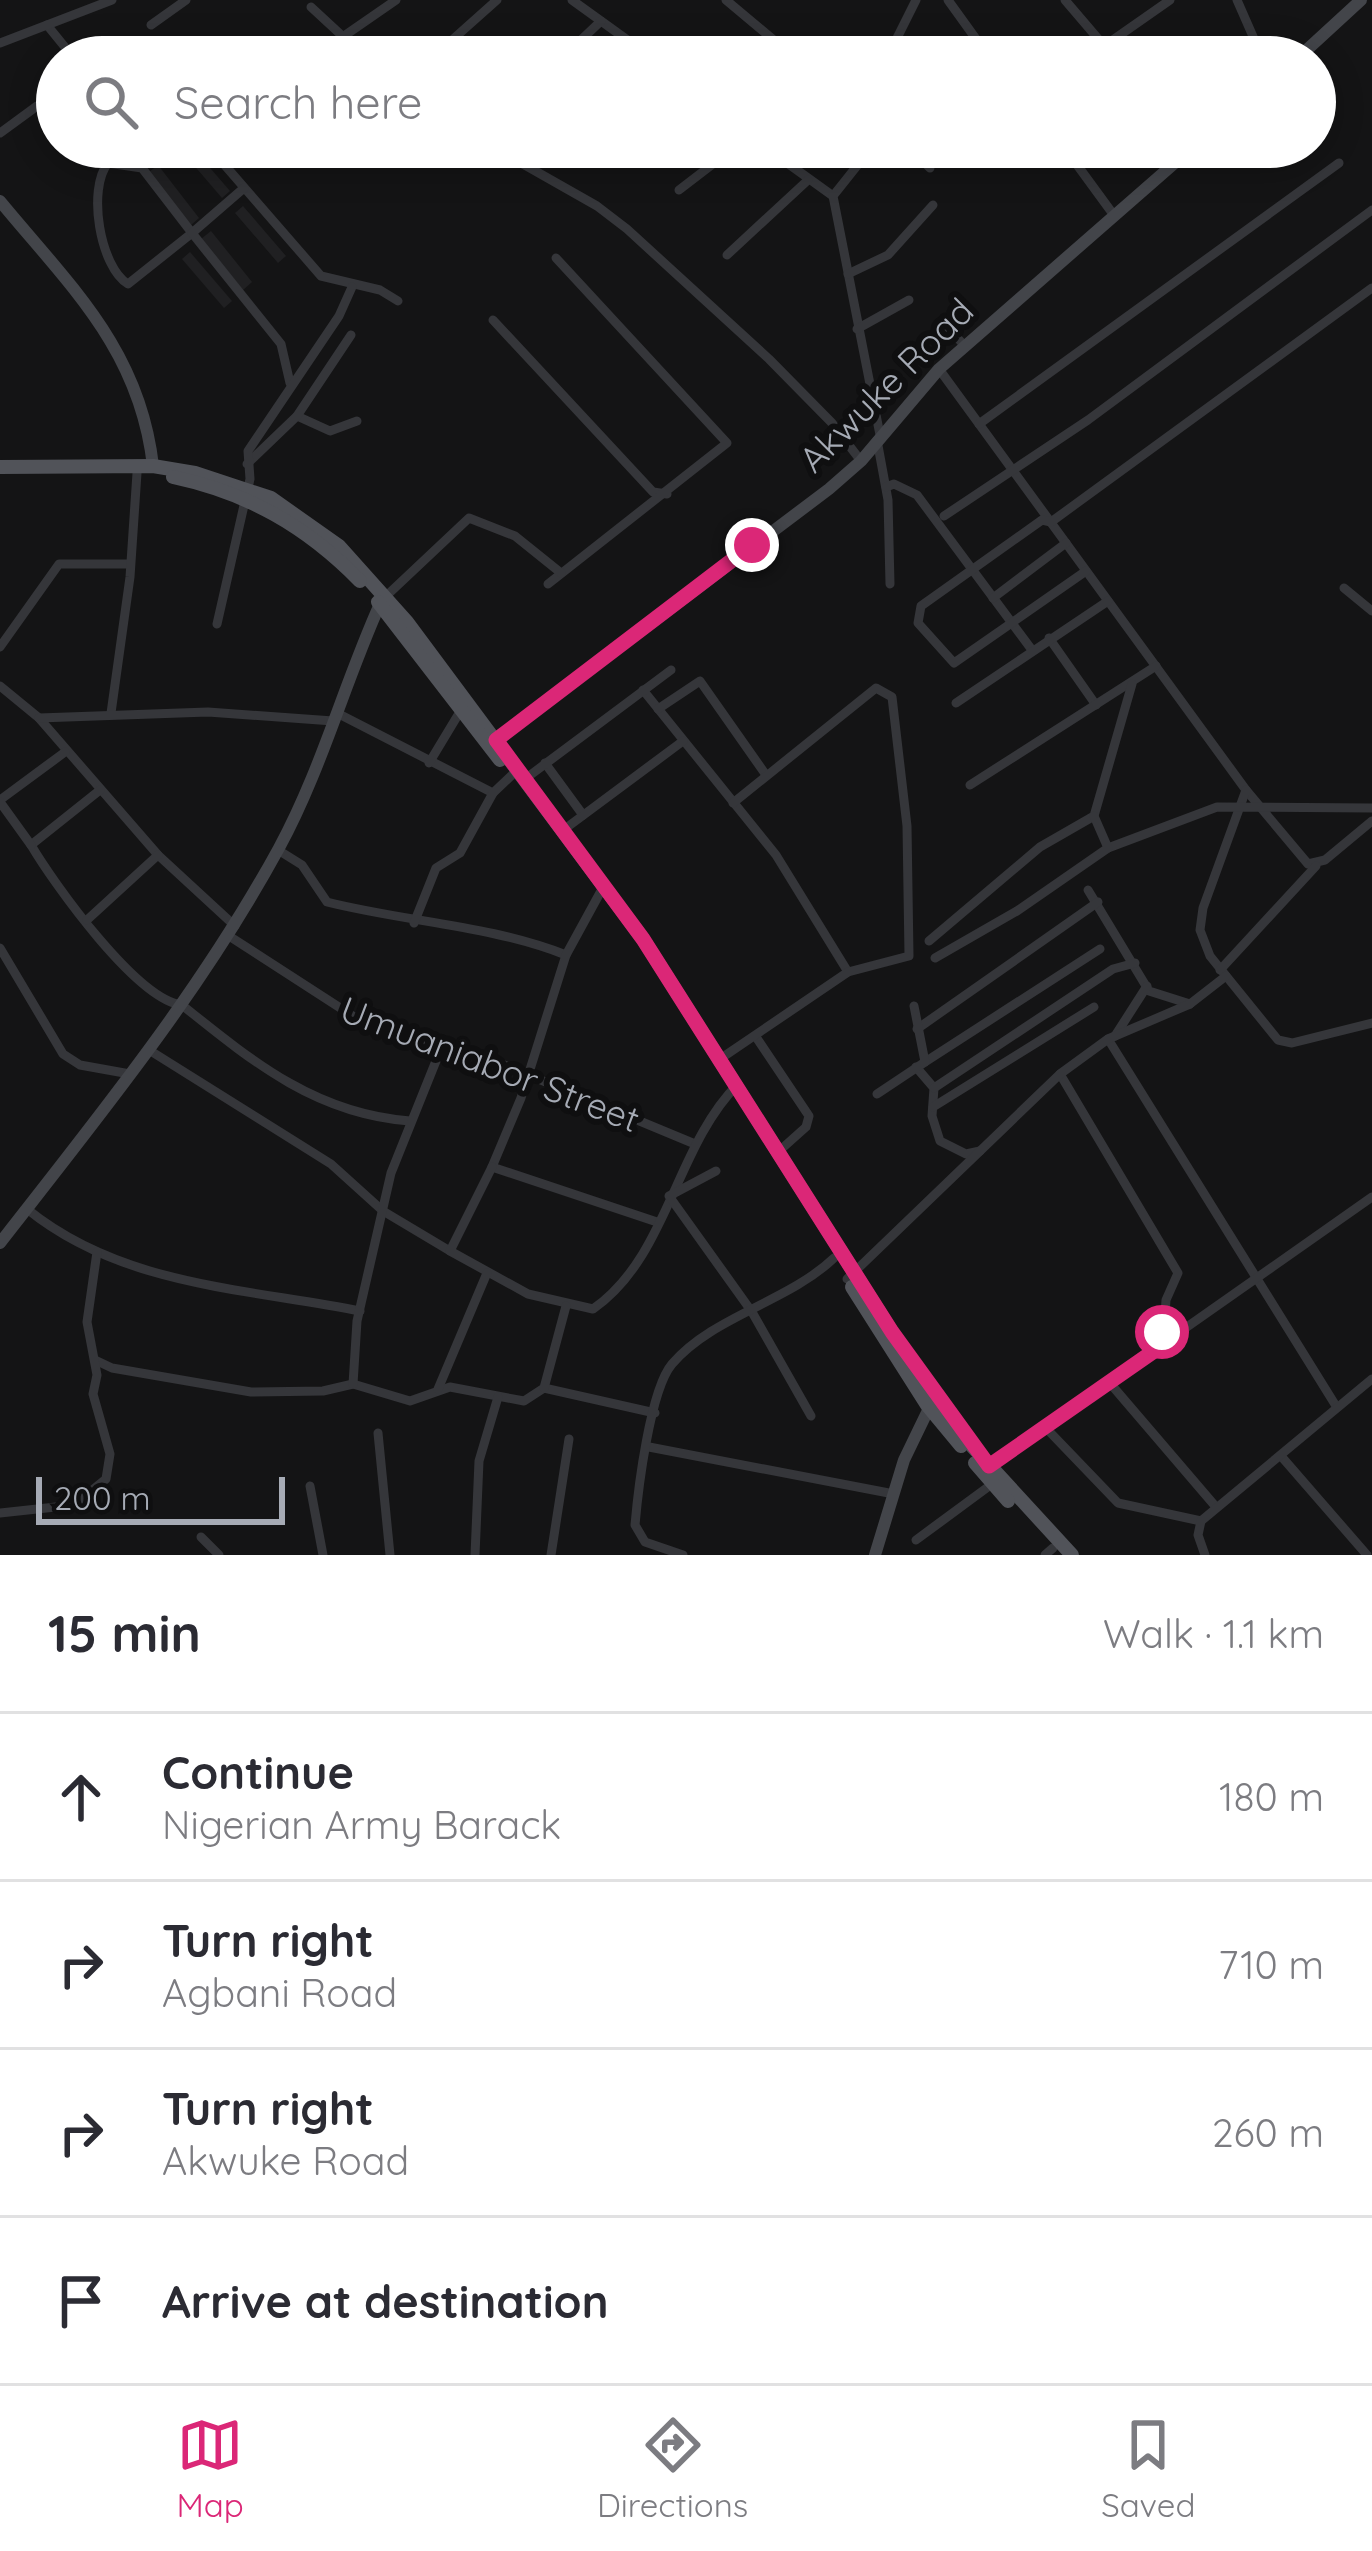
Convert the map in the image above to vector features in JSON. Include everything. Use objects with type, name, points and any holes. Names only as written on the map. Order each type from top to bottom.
[{"type":"main road","points":[[0,467],[147,471],[246,494],[321,530],[383,600],[560,832],[719,1060],[932,1401],[992,1484],[1052,1553]]},
{"type":"main road","points":[[0,477],[147,471]]},
{"type":"main road","points":[[383,600],[461,710],[492,742]]},
{"type":"main road","points":[[560,832],[719,1060]]},
{"type":"main road","points":[[777,1152],[834,1258],[851,1277]]},
{"type":"main road","points":[[932,1401],[1072,1555]]},
{"type":"street","points":[[0,43],[112,0]]},
{"type":"street","points":[[151,25],[186,0]]},
{"type":"street","points":[[311,7],[344,35],[396,0]]},
{"type":"street","points":[[457,36],[497,0]]},
{"type":"street","points":[[572,0],[622,36]]},
{"type":"street","points":[[726,0],[769,36]]},
{"type":"street","points":[[898,36],[916,0]]},
{"type":"street","points":[[948,0],[974,36]]},
{"type":"street","points":[[1065,0],[1096,36]]},
{"type":"street","points":[[1120,36],[1170,0]]},
{"type":"street","points":[[1238,0],[1253,36]]},
{"type":"street","points":[[1322,36],[1359,1]]},
{"type":"street","points":[[585,36],[601,21]]},
{"type":"street","points":[[47,25],[56,36]]},
{"type":"street","points":[[0,134],[36,107]]},
{"type":"street","points":[[104,168],[98,230],[111,272],[130,283],[244,188]]},
{"type":"street","points":[[142,168],[281,344],[290,383]]},
{"type":"street","points":[[227,168],[321,276],[380,290],[398,302]]},
{"type":"street","points":[[528,168],[616,220],[769,359],[832,423],[861,461]]},
{"type":"street","points":[[679,190],[707,168]]},
{"type":"street","points":[[792,168],[833,196],[886,487],[890,584]]},
{"type":"street","points":[[833,196],[855,168]]},
{"type":"street","points":[[1079,168],[1113,214]]},
{"type":"street","name":"Akwuke Road","points":[[492,742],[861,461],[939,369],[1167,168]]},
{"type":"street","points":[[979,424],[1332,168]]},
{"type":"street","points":[[727,255],[808,180]]},
{"type":"street","points":[[0,202],[81,296],[128,369],[147,421],[147,471],[111,713]]},
{"type":"street","points":[[848,274],[888,255],[933,205]]},
{"type":"street","points":[[944,516],[1014,471],[1372,210]]},
{"type":"street","points":[[548,584],[728,443],[556,258]]},
{"type":"street","points":[[217,624],[246,494],[252,444],[338,316],[352,286]]},
{"type":"street","points":[[1086,571],[954,663],[918,623],[921,606],[1042,520],[1051,522],[1372,288]]},
{"type":"street","points":[[857,328],[909,300]]},
{"type":"street","points":[[493,320],[653,493],[667,494]]},
{"type":"street","points":[[943,323],[965,346]]},
{"type":"street","points":[[248,464],[297,416],[352,335]]},
{"type":"street","points":[[939,369],[1246,790],[1308,864],[1316,866]]},
{"type":"street","points":[[297,416],[330,431],[357,422]]},
{"type":"street","points":[[886,487],[894,484],[917,495],[1032,650]]},
{"type":"street","points":[[0,1243],[149,1050],[232,931],[278,850],[383,600],[469,518],[515,536],[562,573]]},
{"type":"street","points":[[993,598],[1066,543]]},
{"type":"street","points":[[0,647],[58,564],[130,564]]},
{"type":"street","points":[[1344,588],[1372,611]]},
{"type":"street","points":[[956,703],[1105,599]]},
{"type":"street","points":[[1049,638],[1096,705]]},
{"type":"street","points":[[970,784],[1156,666]]},
{"type":"street","points":[[414,923],[436,868],[460,853],[493,793],[545,764],[671,670]]},
{"type":"street","points":[[658,709],[700,681],[766,775]]},
{"type":"street","points":[[1108,848],[1094,816],[1132,684]]},
{"type":"street","name":"Umuaniabor Street","points":[[0,686],[39,718],[158,855],[232,931],[350,1016],[527,1075],[695,1144]]},
{"type":"street","points":[[719,1060],[848,972],[906,958],[910,951],[907,826],[892,698],[877,688],[733,803]]},
{"type":"street","points":[[643,690],[776,855],[848,972]]},
{"type":"street","points":[[429,763],[461,710]]},
{"type":"street","points":[[39,718],[208,712],[334,717],[493,793]]},
{"type":"street","points":[[560,832],[683,741]]},
{"type":"street","points":[[65,752],[0,801],[128,970],[169,1004],[182,1005],[296,1090],[343,1110],[410,1121]]},
{"type":"street","points":[[545,764],[584,815]]},
{"type":"street","points":[[31,844],[100,790]]},
{"type":"street","points":[[1246,790],[1201,919],[1203,946],[1271,1034],[1287,1043],[1372,1023]]},
{"type":"street","points":[[935,958],[1017,911],[1108,848],[1217,807],[1372,808]]},
{"type":"street","points":[[928,940],[1040,847],[1094,816]]},
{"type":"street","points":[[851,1277],[1060,1075],[1112,1038],[1190,1004],[1316,866],[1372,821]]},
{"type":"street","points":[[278,850],[307,870],[327,902],[414,923],[524,940],[566,955]]},
{"type":"street","points":[[87,920],[158,855]]},
{"type":"street","points":[[1088,890],[1154,994],[1190,1004]]},
{"type":"street","points":[[450,1251],[521,1098],[566,955],[585,911],[601,891]]},
{"type":"street","points":[[917,1028],[1098,902]]},
{"type":"street","points":[[0,948],[63,1054],[80,1065],[130,1074]]},
{"type":"street","points":[[877,1094],[1100,949]]},
{"type":"street","points":[[934,1088],[1113,969],[1135,963]]},
{"type":"street","points":[[1112,1038],[1148,986]]},
{"type":"street","points":[[914,1006],[921,1064],[934,1088],[940,1141],[966,1154],[980,1151]]},
{"type":"street","points":[[933,1107],[1094,1007]]},
{"type":"street","points":[[756,1037],[809,1116],[806,1127],[777,1152]]},
{"type":"street","points":[[1112,1038],[1336,1406]]},
{"type":"street","points":[[353,1384],[360,1311],[383,1211],[410,1121],[442,1046]]},
{"type":"street","points":[[149,1050],[331,1164],[383,1211],[487,1274],[566,1306],[593,1309],[632,1268],[695,1144],[735,1086]]},
{"type":"street","points":[[1060,1075],[1178,1273],[1166,1300],[1163,1342]]},
{"type":"street","points":[[491,1167],[657,1222]]},
{"type":"street","points":[[669,1196],[716,1171]]},
{"type":"street","points":[[669,1196],[752,1312],[811,1416]]},
{"type":"street","points":[[989,1466],[1372,1197]]},
{"type":"street","points":[[27,1209],[65,1238],[204,1288],[360,1311]]},
{"type":"street","points":[[0,1513],[61,1509],[84,1501],[102,1486],[111,1463],[93,1394],[97,1378],[87,1322],[97,1252]]},
{"type":"street","points":[[683,1555],[645,1542],[636,1529],[664,1376],[674,1362],[834,1258]]},
{"type":"street","points":[[438,1389],[487,1274]]},
{"type":"street","points":[[95,1360],[112,1368],[251,1392],[323,1391],[353,1384],[410,1401],[438,1389],[524,1401],[544,1388],[566,1306]]},
{"type":"street","points":[[97,1378],[112,1368]]},
{"type":"street","points":[[1205,1555],[1198,1535],[1201,1521],[1372,1379]]},
{"type":"street","points":[[1109,1382],[1216,1507]]},
{"type":"street","points":[[544,1388],[655,1413]]},
{"type":"street","points":[[476,1555],[479,1461],[498,1397]]},
{"type":"street","points":[[874,1555],[932,1401]]},
{"type":"street","points":[[1045,1427],[1118,1503],[1201,1521]]},
{"type":"street","points":[[378,1433],[390,1555]]},
{"type":"street","points":[[551,1555],[569,1439]]},
{"type":"street","points":[[649,1447],[894,1494]]},
{"type":"street","points":[[1281,1456],[1367,1555]]},
{"type":"street","points":[[916,1540],[992,1484]]},
{"type":"street","points":[[310,1486],[323,1555]]},
{"type":"street","points":[[201,1538],[220,1555]]},
{"type":"shaded area","points":[[160,168],[199,218],[191,225],[149,172]]},
{"type":"shaded area","points":[[196,168],[210,168],[230,191],[222,198]]},
{"type":"shaded area","points":[[243,206],[286,256],[278,263],[235,213]]},
{"type":"shaded area","points":[[211,231],[252,282],[243,290],[201,239]]},
{"type":"shaded area","points":[[190,252],[232,301],[224,308],[182,259]]},
{"type":"route","points":[[752,545],[496,740],[643,939],[800,1180],[892,1332],[989,1466],[1157,1349],[1163,1342],[1162,1332]]}]
